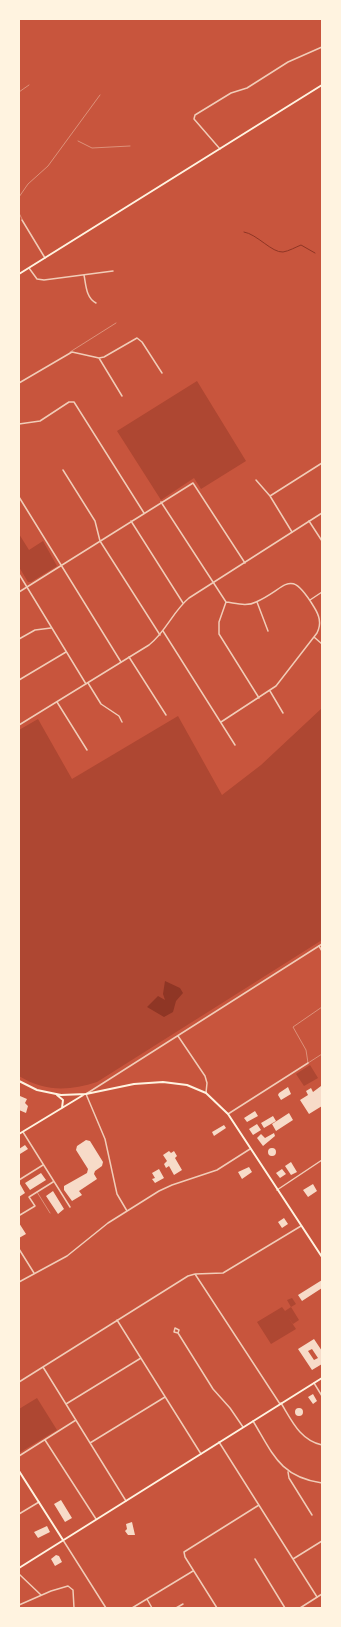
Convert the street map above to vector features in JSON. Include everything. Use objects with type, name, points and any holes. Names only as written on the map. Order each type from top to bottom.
[{"type":"main road","points":[[19,274],[322,85]]},
{"type":"main road","points":[[19,1081],[36,1090],[56,1094],[86,1094],[134,1084],[163,1082],[183,1084],[206,1093],[228,1114],[322,1257]]},
{"type":"main road","points":[[56,1094],[63,1100],[62,1108]]},
{"type":"main road","points":[[19,1134],[86,1094]]},
{"type":"main road","points":[[19,1568],[322,1378]]},
{"type":"main road","points":[[19,1471],[63,1540]]},
{"type":"street","points":[[220,149],[194,119],[195,115],[234,91],[247,88],[288,62],[322,47]]},
{"type":"street","points":[[22,220],[45,258]]},
{"type":"street","points":[[29,268],[36,278],[42,280],[113,271]]},
{"type":"street","points":[[84,275],[88,294],[96,303]]},
{"type":"street","points":[[19,383],[70,352],[99,358],[104,357],[138,338],[162,372]]},
{"type":"street","points":[[99,358],[122,396]]},
{"type":"street","points":[[19,424],[40,421],[70,402],[74,402],[144,513]]},
{"type":"street","points":[[270,496],[322,463]]},
{"type":"street","points":[[63,470],[95,521],[100,541],[160,635]]},
{"type":"street","points":[[256,480],[270,496],[292,532]]},
{"type":"street","points":[[19,592],[192,483],[195,484],[244,563]]},
{"type":"street","points":[[19,497],[121,662]]},
{"type":"street","points":[[161,502],[226,602]]},
{"type":"street","points":[[19,725],[149,645],[163,632],[183,603],[322,513]]},
{"type":"street","points":[[131,521],[183,603]]},
{"type":"street","points":[[309,522],[322,541]]},
{"type":"street","points":[[19,574],[86,684]]},
{"type":"street","points":[[221,722],[270,691],[279,683],[319,630],[320,619],[302,588],[290,583],[256,602],[245,604],[226,602]]},
{"type":"street","points":[[310,600],[322,592]]},
{"type":"street","points":[[226,602],[219,622],[219,634],[259,698]]},
{"type":"street","points":[[256,602],[268,631]]},
{"type":"street","points":[[19,639],[35,630],[52,628]]},
{"type":"street","points":[[163,632],[235,745]]},
{"type":"street","points":[[314,637],[322,644]]},
{"type":"street","points":[[19,680],[66,652]]},
{"type":"street","points":[[129,657],[166,716]]},
{"type":"street","points":[[88,683],[101,704],[119,716],[122,722]]},
{"type":"street","points":[[270,691],[283,713]]},
{"type":"street","points":[[57,702],[87,750]]},
{"type":"street","points":[[127,1211],[117,1194],[105,1139],[86,1094],[322,944]]},
{"type":"street","points":[[319,946],[322,951]]},
{"type":"street","points":[[178,1036],[205,1076],[207,1083],[206,1093]]},
{"type":"street","points":[[228,1114],[308,1063]]},
{"type":"street","points":[[23,1132],[70,1206]]},
{"type":"street","points":[[19,1282],[67,1256],[108,1223],[167,1186],[217,1170],[250,1149]]},
{"type":"street","points":[[277,1190],[322,1160]]},
{"type":"street","points":[[19,1180],[43,1165]]},
{"type":"street","points":[[19,1213],[20,1215],[35,1206],[29,1197],[54,1182]]},
{"type":"street","points":[[19,1382],[184,1278],[195,1274],[223,1273],[301,1226]]},
{"type":"street","points":[[19,1249],[34,1273]]},
{"type":"street","points":[[195,1274],[301,1434],[311,1441],[322,1445]]},
{"type":"street","points":[[117,1320],[201,1454]]},
{"type":"street","points":[[178,1334],[214,1391],[230,1408],[243,1427]]},
{"type":"street","points":[[66,1404],[141,1358]]},
{"type":"street","points":[[43,1367],[126,1501]]},
{"type":"street","points":[[314,1383],[322,1396]]},
{"type":"street","points":[[90,1443],[166,1397]]},
{"type":"street","points":[[19,1456],[76,1420]]},
{"type":"street","points":[[253,1421],[279,1463],[288,1472],[304,1479],[322,1483]]},
{"type":"street","points":[[46,1440],[96,1520]]},
{"type":"street","points":[[219,1442],[317,1597]]},
{"type":"street","points":[[288,1472],[289,1478],[312,1515]]},
{"type":"street","points":[[19,1514],[39,1502]]},
{"type":"street","points":[[217,1608],[193,1571],[184,1552],[259,1505]]},
{"type":"street","points":[[63,1540],[106,1608]]},
{"type":"street","points":[[293,1559],[322,1541]]},
{"type":"street","points":[[255,1559],[285,1608]]},
{"type":"street","points":[[132,1608],[193,1571]]},
{"type":"street","points":[[19,1574],[41,1595]]},
{"type":"street","points":[[19,1605],[65,1586],[73,1589],[74,1608]]},
{"type":"street","points":[[300,1608],[322,1594]]},
{"type":"street","points":[[147,1599],[152,1608]]},
{"type":"street","points":[[71,1608],[74,1603]]},
{"type":"street","points":[[176,1608],[183,1604]]},
{"type":"lane","points":[[19,92],[29,85]]},
{"type":"lane","points":[[19,196],[28,184],[48,166],[100,95]]},
{"type":"lane","points":[[78,141],[92,148],[130,146]]},
{"type":"lane","points":[[19,213],[22,220]]},
{"type":"lane","points":[[70,352],[116,322]]},
{"type":"lane","points":[[322,1006],[293,1027],[306,1050],[308,1063],[322,1054]]},
{"type":"lane","points":[[37,1192],[50,1213]]},
{"type":"shaded area","points":[[197,381],[246,461],[201,489],[194,478],[161,500],[117,431]]},
{"type":"shaded area","points":[[19,534],[29,550],[43,541],[57,566],[31,582],[28,582],[19,567]]},
{"type":"shaded area","points":[[322,708],[322,940],[97,1082],[77,1087],[57,1088],[38,1085],[19,1076],[19,730],[38,719],[72,779],[178,716],[222,795],[261,765]]},
{"type":"shaded area","points":[[165,981],[180,988],[183,993],[176,1001],[173,1012],[164,1017],[147,1007],[158,996],[165,1000],[163,994]]},
{"type":"shaded area","points":[[310,1065],[318,1078],[304,1086],[296,1074]]},
{"type":"shaded area","points":[[292,1298],[296,1304],[291,1307],[287,1300]]},
{"type":"shaded area","points":[[282,1307],[285,1311],[291,1307],[299,1320],[293,1324],[288,1317],[296,1329],[271,1344],[257,1322]]},
{"type":"shaded area","points":[[37,1398],[57,1430],[19,1453],[19,1409]]},
{"type":"building","points":[[321,1086],[322,1106],[309,1114],[300,1100],[308,1095],[306,1091],[311,1088],[313,1092]]},
{"type":"building","points":[[288,1087],[291,1094],[281,1100],[278,1095],[279,1093]]},
{"type":"building","points":[[20,1096],[27,1099],[25,1103],[28,1106],[26,1113],[19,1110]]},
{"type":"building","points":[[255,1111],[258,1116],[247,1122],[244,1118]]},
{"type":"building","points":[[289,1113],[293,1120],[276,1131],[272,1124]]},
{"type":"building","points":[[273,1116],[276,1121],[264,1128],[261,1123]]},
{"type":"building","points":[[257,1124],[261,1130],[253,1135],[249,1129]]},
{"type":"building","points":[[224,1125],[226,1128],[214,1136],[212,1132]]},
{"type":"building","points":[[274,1133],[275,1136],[263,1146],[257,1138],[261,1134],[265,1138]]},
{"type":"building","points":[[86,1140],[90,1141],[103,1162],[102,1166],[95,1171],[94,1174],[97,1179],[79,1191],[82,1195],[72,1201],[64,1190],[64,1186],[87,1173],[88,1169],[76,1150],[77,1146]]},
{"type":"building","points":[[25,1145],[28,1149],[20,1154],[19,1149]]},
{"type":"building","points":[[272,1148],[275,1149],[275,1155],[272,1156],[269,1155],[268,1152],[269,1149]]},
{"type":"building","points":[[169,1151],[171,1153],[174,1151],[177,1156],[175,1158],[182,1170],[174,1175],[169,1166],[166,1168],[164,1164],[167,1161],[163,1155]]},
{"type":"building","points":[[291,1162],[297,1172],[291,1175],[285,1166]]},
{"type":"building","points":[[249,1167],[252,1172],[242,1179],[238,1172]]},
{"type":"building","points":[[159,1169],[164,1178],[155,1183],[152,1179],[155,1178],[152,1173]]},
{"type":"building","points":[[282,1169],[286,1174],[280,1178],[276,1173]]},
{"type":"building","points":[[41,1173],[46,1180],[30,1190],[25,1183]]},
{"type":"building","points":[[20,1184],[25,1193],[19,1197],[19,1185]]},
{"type":"building","points":[[313,1184],[317,1191],[308,1197],[303,1190]]},
{"type":"building","points":[[53,1191],[64,1209],[58,1214],[46,1196]]},
{"type":"building","points":[[284,1218],[288,1224],[282,1228],[278,1222]]},
{"type":"building","points":[[19,1223],[26,1234],[19,1238]]},
{"type":"building","points":[[322,1280],[322,1288],[302,1301],[298,1295]]},
{"type":"building","points":[[314,1339],[322,1351],[322,1364],[312,1370],[298,1349]],"holes":[[[312,1349],[318,1358],[314,1360],[308,1351]]]},
{"type":"building","points":[[313,1394],[317,1401],[313,1404],[308,1397]]},
{"type":"building","points":[[299,1408],[302,1409],[302,1415],[299,1416],[296,1415],[295,1412],[296,1409]]},
{"type":"building","points":[[61,1500],[72,1518],[65,1522],[54,1504]]},
{"type":"building","points":[[132,1522],[135,1535],[128,1535],[125,1531],[127,1529],[126,1524]]},
{"type":"building","points":[[47,1526],[50,1532],[38,1538],[34,1532]]},
{"type":"building","points":[[56,1555],[59,1556],[62,1562],[55,1566],[51,1559]]},
{"type":"waterway","points":[[244,232],[249,233],[279,252],[290,250],[301,245],[315,253]]}]
